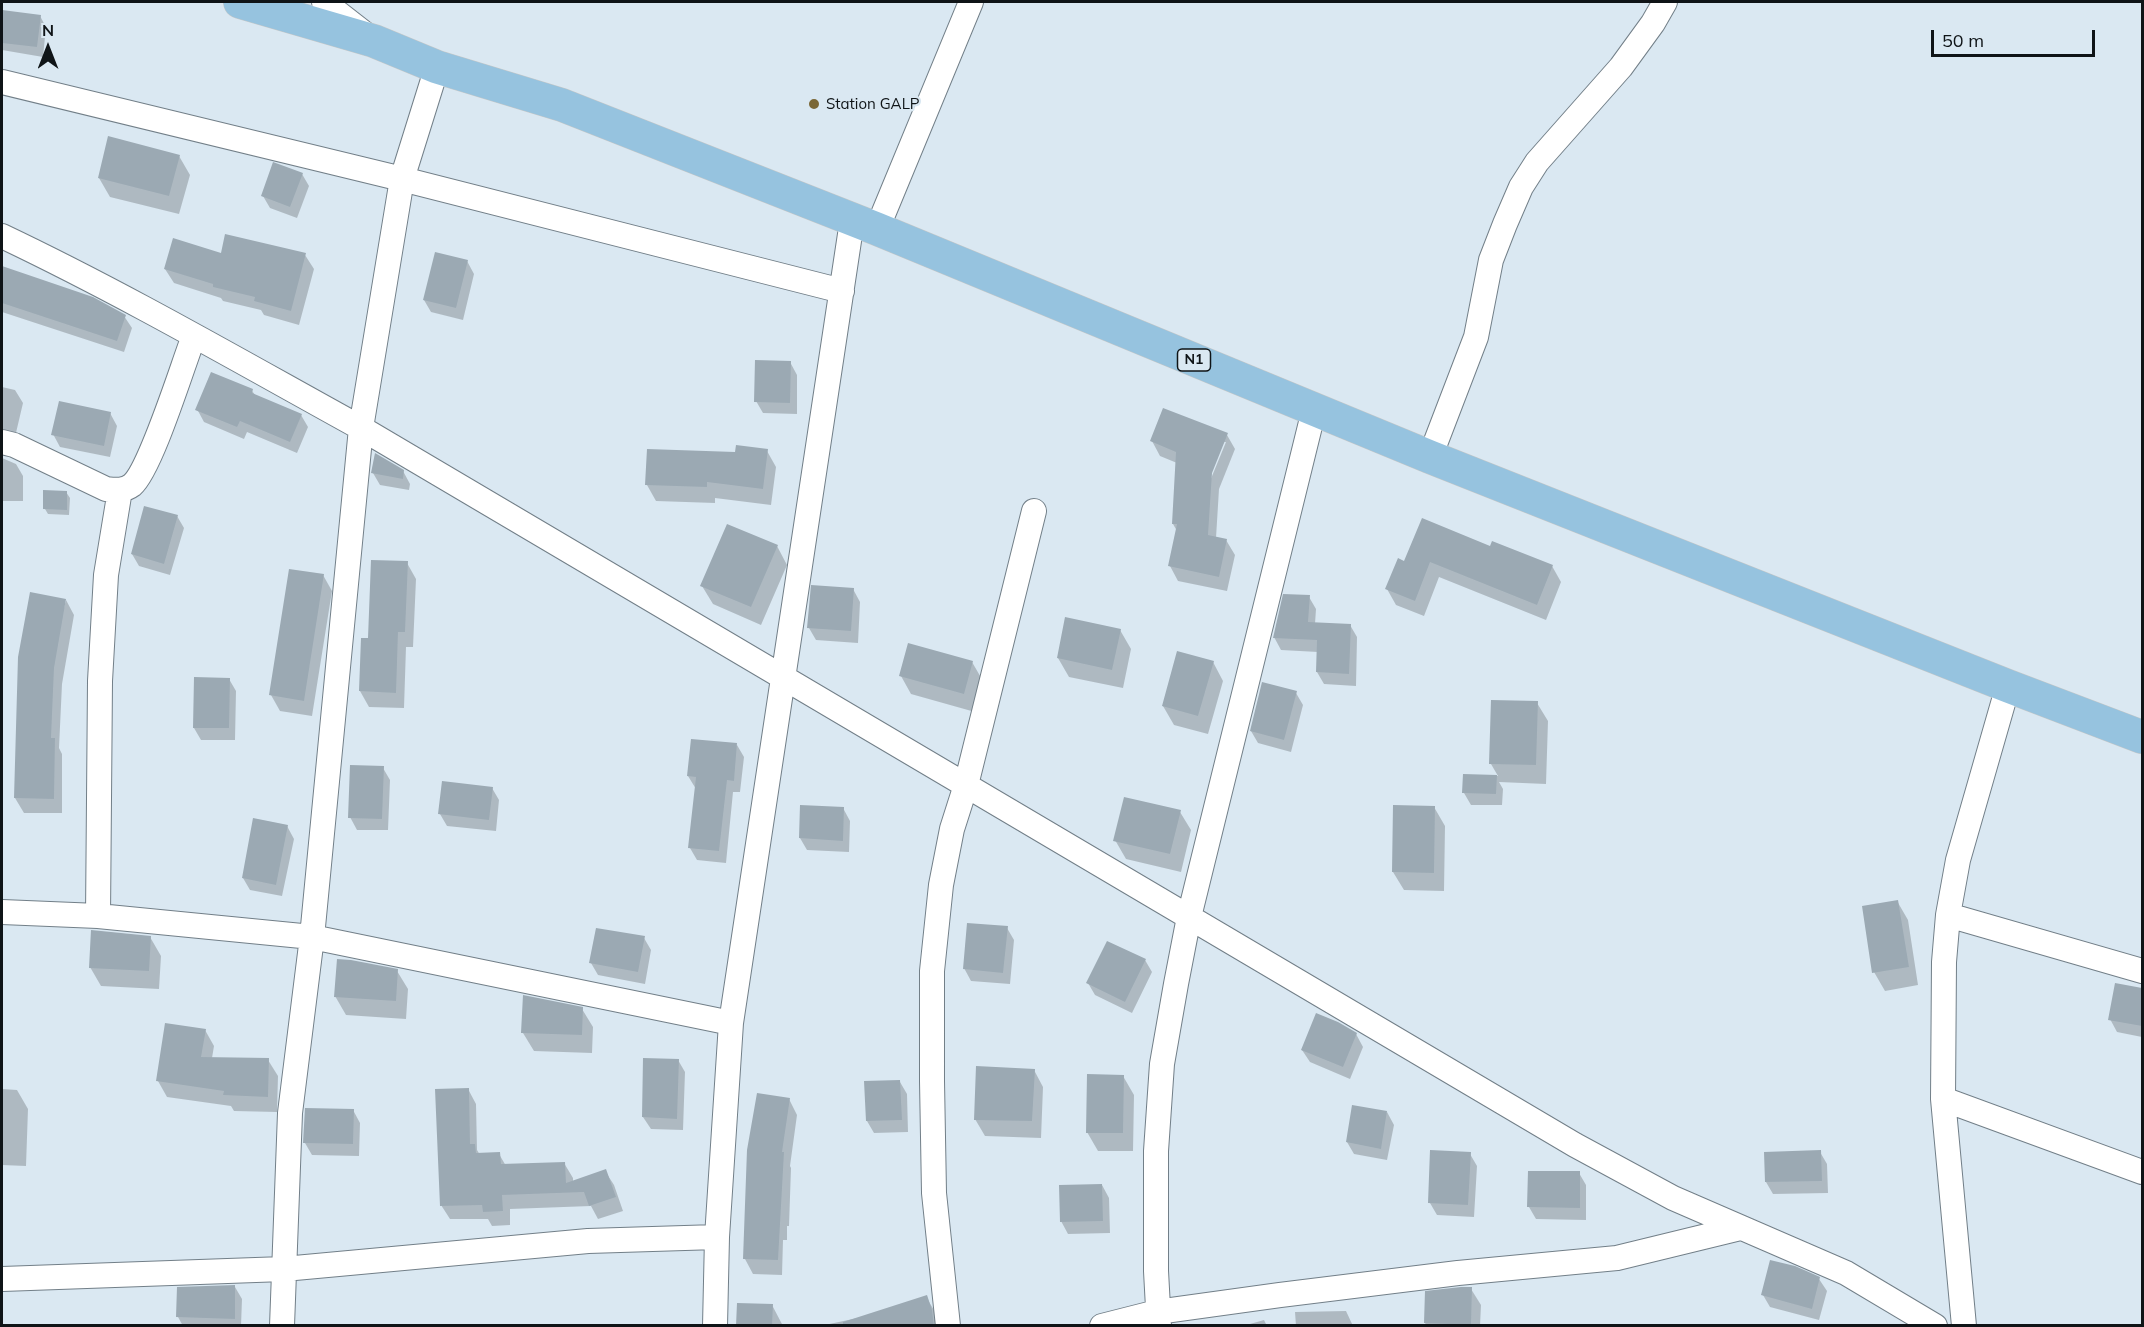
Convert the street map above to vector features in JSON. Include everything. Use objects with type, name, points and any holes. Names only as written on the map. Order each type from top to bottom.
[{"type":"main road","name":"N1","points":[[240,2],[374,41],[437,67],[562,105],[865,225],[1430,457],[2142,737]]},
{"type":"street","points":[[324,2],[374,41]]},
{"type":"street","points":[[715,1326],[717,1237],[731,1023],[842,291],[865,225],[971,2]]},
{"type":"street","points":[[1430,457],[1476,337],[1491,260],[1521,187],[1537,162],[1621,67],[1665,2]]},
{"type":"street","points":[[282,1326],[290,1113],[312,937],[362,428],[402,179],[437,67]]},
{"type":"street","points":[[2,81],[402,179],[842,291]]},
{"type":"street","points":[[2,236],[50,259],[362,428],[1575,1145],[1673,1198],[1846,1273],[1935,1326]]},
{"type":"street","points":[[2,442],[14,445],[106,489],[120,490],[132,485],[146,467],[194,336]]},
{"type":"street","points":[[1158,1319],[1156,1151],[1162,1064],[1189,917],[1314,410]]},
{"type":"street","points":[[98,916],[101,657],[106,575],[120,490]]},
{"type":"street","points":[[948,1326],[934,1193],[932,1081],[932,971],[941,885],[952,829],[966,785],[1034,511]]},
{"type":"street","points":[[1964,1326],[1943,1099],[1944,962],[1948,915],[1960,850],[2008,686]]},
{"type":"street","points":[[2,912],[98,916],[312,937],[731,1023]]},
{"type":"street","points":[[1948,915],[2142,971]]},
{"type":"street","points":[[1943,1099],[2142,1172]]},
{"type":"street","points":[[1102,1326],[1458,1273],[1617,1258],[1740,1228]]},
{"type":"street","points":[[2,1279],[284,1269],[588,1241],[717,1237]]},
{"type":"building","points":[[2,10],[41,15],[37,47],[2,43]]},
{"type":"building","points":[[108,136],[180,155],[169,196],[98,178]]},
{"type":"building","points":[[273,162],[303,173],[290,207],[261,196]]},
{"type":"building","points":[[225,234],[306,253],[291,311],[254,301],[255,297],[213,287],[213,284],[164,269],[173,238],[221,253]]},
{"type":"building","points":[[435,252],[468,260],[456,308],[423,300]]},
{"type":"building","points":[[2,266],[93,297],[126,315],[117,341],[2,303]]},
{"type":"building","points":[[755,360],[791,361],[790,403],[754,402]]},
{"type":"building","points":[[211,372],[253,389],[252,393],[302,414],[290,442],[240,421],[237,427],[195,410]]},
{"type":"building","points":[[59,401],[111,412],[104,446],[51,435]]},
{"type":"building","points":[[1163,408],[1228,433],[1212,473],[1208,535],[1227,539],[1219,577],[1168,566],[1177,524],[1172,524],[1176,452],[1150,441]]},
{"type":"building","points":[[736,445],[768,449],[763,489],[707,482],[707,487],[645,485],[647,449],[735,452]]},
{"type":"building","points":[[375,453],[404,470],[403,479],[371,473]]},
{"type":"building","points":[[43,490],[67,491],[67,510],[43,509]]},
{"type":"building","points":[[144,506],[178,515],[164,564],[131,554]]},
{"type":"building","points":[[1422,518],[1490,546],[1492,541],[1553,565],[1537,605],[1430,562],[1415,601],[1385,589],[1398,558],[1404,561]]},
{"type":"building","points":[[727,524],[778,545],[751,607],[700,586]]},
{"type":"building","points":[[371,560],[408,561],[405,632],[398,632],[396,693],[359,691],[361,638],[368,638]]},
{"type":"building","points":[[289,569],[324,574],[304,701],[269,695]]},
{"type":"building","points":[[811,585],[854,588],[851,631],[807,628]]},
{"type":"building","points":[[30,592],[66,599],[54,668],[51,738],[55,738],[54,799],[14,798],[18,657]]},
{"type":"building","points":[[1283,594],[1310,595],[1308,622],[1351,624],[1349,674],[1316,672],[1317,640],[1273,638]]},
{"type":"building","points":[[1065,617],[1121,629],[1112,670],[1057,658]]},
{"type":"building","points":[[908,643],[973,661],[964,694],[899,676]]},
{"type":"building","points":[[1177,651],[1214,661],[1198,716],[1162,706]]},
{"type":"building","points":[[194,677],[230,678],[229,728],[193,728]]},
{"type":"building","points":[[1262,682],[1297,691],[1284,740],[1250,731]]},
{"type":"building","points":[[1491,700],[1538,701],[1536,765],[1489,764]]},
{"type":"building","points":[[691,739],[737,743],[734,781],[727,780],[719,851],[688,848],[696,777],[687,776]]},
{"type":"building","points":[[350,765],[384,766],[382,819],[348,818]]},
{"type":"building","points":[[1463,774],[1497,775],[1496,794],[1462,793]]},
{"type":"building","points":[[442,781],[493,787],[489,820],[438,814]]},
{"type":"building","points":[[1124,797],[1181,810],[1170,854],[1113,841]]},
{"type":"building","points":[[800,805],[844,807],[843,841],[799,838]]},
{"type":"building","points":[[1393,805],[1435,806],[1434,873],[1392,872]]},
{"type":"building","points":[[253,818],[288,825],[276,885],[242,878]]},
{"type":"building","points":[[1898,900],[1909,967],[1872,973],[1862,906]]},
{"type":"building","points":[[967,923],[1008,926],[1003,973],[963,969]]},
{"type":"building","points":[[596,928],[645,936],[638,972],[589,963]]},
{"type":"building","points":[[91,930],[151,936],[149,971],[89,968]]},
{"type":"building","points":[[1107,941],[1146,959],[1125,1002],[1086,983]]},
{"type":"building","points":[[337,959],[398,969],[396,1001],[334,997]]},
{"type":"building","points":[[2115,983],[2142,988],[2142,1026],[2108,1020]]},
{"type":"building","points":[[523,995],[583,1007],[582,1035],[521,1033]]},
{"type":"building","points":[[1316,1013],[1357,1033],[1343,1067],[1301,1050]]},
{"type":"building","points":[[165,1023],[206,1029],[201,1057],[269,1058],[268,1097],[223,1095],[224,1091],[156,1081]]},
{"type":"building","points":[[643,1058],[679,1059],[677,1119],[642,1117]]},
{"type":"building","points":[[976,1066],[1035,1069],[1032,1121],[974,1120]]},
{"type":"building","points":[[1087,1074],[1124,1075],[1123,1133],[1086,1133]]},
{"type":"building","points":[[900,1080],[902,1120],[866,1121],[864,1081]]},
{"type":"building","points":[[469,1088],[470,1144],[475,1144],[476,1153],[500,1152],[501,1164],[565,1162],[566,1183],[606,1169],[616,1197],[589,1206],[584,1192],[502,1195],[503,1211],[483,1212],[482,1205],[440,1206],[435,1089]]},
{"type":"building","points":[[757,1093],[790,1098],[782,1152],[784,1152],[778,1260],[743,1259],[747,1150]]},
{"type":"building","points":[[1352,1105],[1387,1111],[1381,1149],[1346,1142]]},
{"type":"building","points":[[305,1108],[354,1109],[353,1144],[303,1143]]},
{"type":"building","points":[[1430,1150],[1471,1152],[1468,1205],[1428,1203]]},
{"type":"building","points":[[1821,1150],[1822,1181],[1765,1182],[1764,1152]]},
{"type":"building","points":[[1528,1171],[1580,1171],[1580,1208],[1527,1207]]},
{"type":"building","points":[[1102,1184],[1103,1221],[1060,1222],[1059,1185]]},
{"type":"building","points":[[1770,1260],[1795,1266],[1820,1277],[1812,1309],[1761,1295]]},
{"type":"building","points":[[235,1285],[235,1319],[176,1317],[177,1287]]},
{"type":"building","points":[[1472,1287],[1471,1325],[1424,1323],[1425,1291]]},
{"type":"building","points":[[927,1295],[934,1326],[843,1326],[843,1322]]},
{"type":"building","points":[[737,1303],[773,1304],[772,1326],[736,1326]]},
{"type":"place","name":"Station GALP","points":[[814,104]]}]
